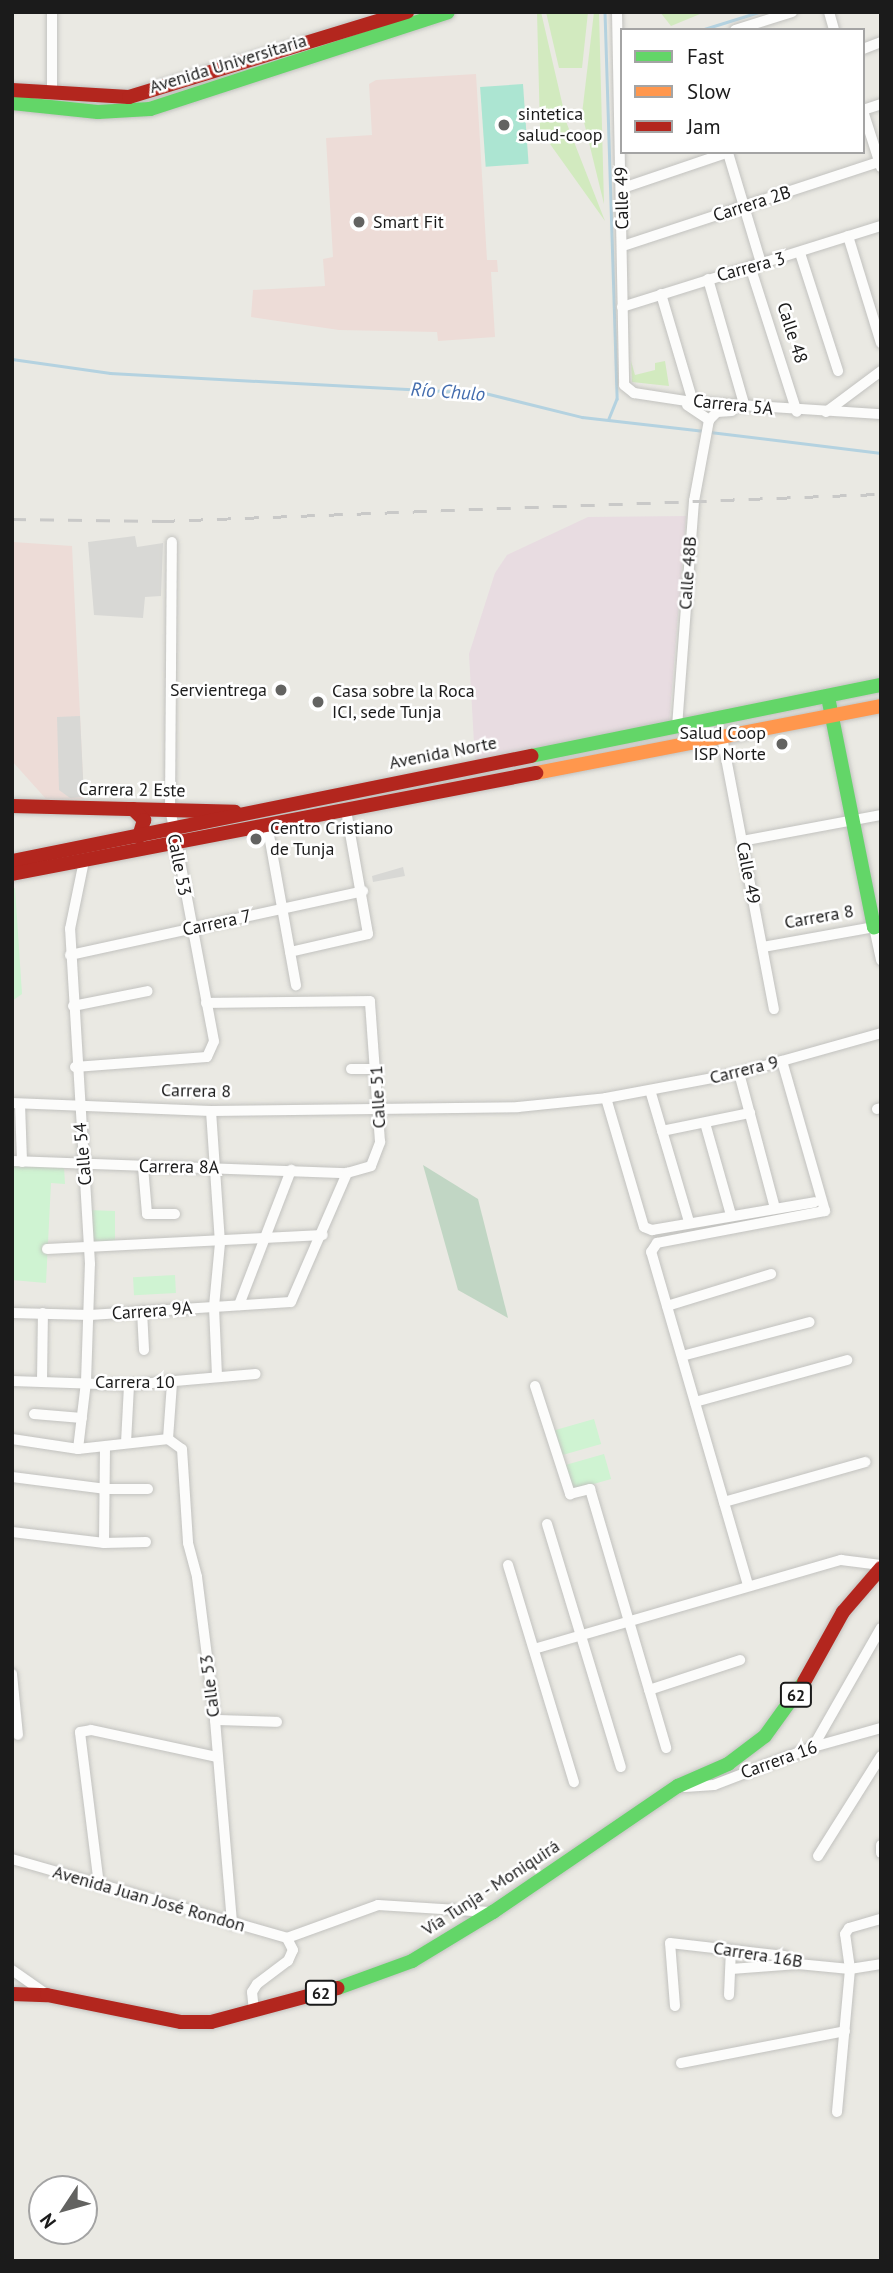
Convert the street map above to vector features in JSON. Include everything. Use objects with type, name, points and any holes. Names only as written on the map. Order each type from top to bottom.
[{"type":"main road","name":"Avenida Universitaria","points":[[16,97],[52,91],[129,97],[190,82],[407,12]]},
{"type":"main road","name":"Avenida Universitaria","points":[[16,97],[98,112],[150,109],[448,12]]},
{"type":"main road","name":"Avenida Norte","points":[[12,861],[881,685]]},
{"type":"main road","points":[[828,697],[877,926]]},
{"type":"main road","points":[[12,874],[881,706]]},
{"type":"main road","name":"Carrera 2 Este","points":[[12,806],[251,813]]},
{"type":"main road","points":[[133,809],[144,820],[139,836]]},
{"type":"main road","name":"Vía Tunja - Moniquirá","points":[[12,1994],[47,1995],[181,2022],[211,2022],[364,1980],[412,1961],[493,1912],[678,1787],[728,1764],[765,1736],[793,1702],[843,1612],[881,1566]]},
{"type":"street","points":[[52,12],[52,91]]},
{"type":"street","name":"Calle 49","points":[[617,12],[620,65]]},
{"type":"street","points":[[741,28],[792,12]]},
{"type":"street","points":[[865,117],[880,163]]},
{"type":"street","name":"Calle 49","points":[[621,154],[624,385]]},
{"type":"street","points":[[622,188],[723,154]]},
{"type":"street","points":[[730,154],[761,263]]},
{"type":"street","name":"Carrera 2B","points":[[623,246],[880,163]]},
{"type":"street","name":"Carrera 3","points":[[622,307],[881,226]]},
{"type":"street","points":[[848,236],[881,343]]},
{"type":"street","points":[[800,253],[838,370]]},
{"type":"street","name":"Calle 48","points":[[750,266],[797,412]]},
{"type":"street","points":[[708,279],[745,407]]},
{"type":"street","points":[[661,294],[693,402]]},
{"type":"street","points":[[826,412],[881,371]]},
{"type":"street","name":"Carrera 5A","points":[[624,385],[635,393],[693,402],[797,412],[881,415]]},
{"type":"street","points":[[635,393],[687,405],[709,420],[724,411],[773,410]]},
{"type":"street","name":"Calle 48B","points":[[677,727],[694,501],[709,420]]},
{"type":"street","name":"Calle 53","points":[[75,1066],[207,1057],[214,1041],[170,809],[172,542]]},
{"type":"street","name":"Calle 49","points":[[722,737],[774,1010]]},
{"type":"street","points":[[290,952],[368,934],[363,891],[346,810]]},
{"type":"street","points":[[742,841],[881,815]]},
{"type":"street","points":[[267,824],[296,985]]},
{"type":"street","name":"Calle 54","points":[[78,1449],[90,1315],[89,1245],[75,1066],[70,929],[84,861]]},
{"type":"street","name":"Carrera 7","points":[[70,955],[363,891]]},
{"type":"street","points":[[877,926],[881,960]]},
{"type":"street","name":"Carrera 8","points":[[763,947],[877,926]]},
{"type":"street","points":[[73,1006],[148,991]]},
{"type":"street","name":"Calle 51","points":[[206,1003],[370,1001],[377,1069],[379,1153],[360,1172],[347,1172]]},
{"type":"street","name":"Carrera 9","points":[[606,1098],[738,1073],[881,1033]]},
{"type":"street","points":[[748,1585],[651,1252],[657,1243],[825,1211],[782,1061]]},
{"type":"street","points":[[351,1069],[377,1069]]},
{"type":"street","points":[[738,1073],[775,1208]]},
{"type":"street","points":[[650,1090],[689,1222]]},
{"type":"street","points":[[606,1098],[644,1227],[652,1230],[815,1202]]},
{"type":"street","name":"Carrera 8","points":[[16,1104],[212,1111],[379,1111],[432,1105],[518,1107],[606,1098]]},
{"type":"street","points":[[16,1104],[17,1161]]},
{"type":"street","points":[[212,1111],[220,1243],[214,1307],[217,1376]]},
{"type":"street","points":[[662,1131],[750,1113]]},
{"type":"street","points":[[705,1123],[732,1215]]},
{"type":"street","name":"Carrera 8A","points":[[17,1161],[83,1166],[347,1172]]},
{"type":"street","points":[[144,1167],[147,1214],[175,1214]]},
{"type":"street","points":[[239,1305],[291,1170]]},
{"type":"street","points":[[47,1249],[89,1245],[220,1243],[323,1236],[347,1172]]},
{"type":"street","name":"Carrera 9A","points":[[12,1313],[90,1315],[291,1302],[323,1236]]},
{"type":"street","points":[[667,1306],[771,1274]]},
{"type":"street","points":[[142,1311],[144,1350]]},
{"type":"street","points":[[42,1381],[43,1314]]},
{"type":"street","points":[[682,1356],[810,1322]]},
{"type":"street","points":[[695,1402],[847,1360]]},
{"type":"street","name":"Carrera 10","points":[[12,1381],[129,1385],[206,1381],[217,1376],[256,1374]]},
{"type":"street","points":[[12,1439],[78,1449],[168,1439],[172,1383]]},
{"type":"street","points":[[126,1443],[129,1385]]},
{"type":"street","points":[[535,1386],[570,1494],[590,1489],[666,1748]]},
{"type":"street","points":[[34,1415],[82,1418]]},
{"type":"street","name":"Calle 53","points":[[168,1439],[182,1449],[188,1543],[197,1577],[215,1720],[232,1924]]},
{"type":"street","points":[[104,1543],[105,1447]]},
{"type":"street","points":[[724,1502],[865,1462]]},
{"type":"street","points":[[12,1477],[106,1489],[148,1489]]},
{"type":"street","points":[[547,1524],[578,1638],[621,1768]]},
{"type":"street","points":[[12,1532],[104,1543],[146,1542]]},
{"type":"street","points":[[534,1649],[748,1585],[850,1558],[881,1566]]},
{"type":"street","points":[[508,1565],[574,1782]]},
{"type":"street","points":[[813,1747],[881,1628]]},
{"type":"street","points":[[649,1690],[740,1661]]},
{"type":"street","points":[[12,1674],[15,1736],[30,1735]]},
{"type":"street","points":[[215,1720],[277,1722]]},
{"type":"street","name":"Carrera 16","points":[[678,1787],[714,1785],[813,1747],[881,1728]]},
{"type":"street","points":[[99,1885],[80,1732],[91,1730],[217,1758]]},
{"type":"street","points":[[818,1856],[881,1756]]},
{"type":"street","name":"Avenida Juan José Rondon","points":[[12,1859],[287,1938]]},
{"type":"street","points":[[254,2011],[252,1992],[257,1984],[288,1961],[293,1950],[287,1938],[378,1905],[493,1912]]},
{"type":"street","points":[[837,2112],[850,1969],[846,1931],[881,1919]]},
{"type":"street","name":"Carrera 16B","points":[[675,2006],[668,1947],[672,1943],[784,1956],[797,1964],[850,1969],[881,1964]]},
{"type":"street","points":[[729,1995],[731,1950]]},
{"type":"street","points":[[732,1969],[797,1964]]},
{"type":"street","points":[[12,1970],[47,1995]]},
{"type":"street","points":[[681,2063],[845,2031]]},
{"type":"shaded area","points":[[476,74],[487,260],[497,260],[498,272],[491,272],[495,337],[438,341],[437,332],[339,330],[251,317],[253,290],[325,286],[323,259],[333,257],[326,138],[372,135],[369,84],[376,80]]},
{"type":"shaded area","points":[[686,516],[669,725],[475,761],[469,654],[495,573],[507,555],[588,517]]},
{"type":"shaded area","points":[[135,536],[137,547],[163,543],[161,596],[145,597],[143,618],[94,615],[88,542]]},
{"type":"shaded area","points":[[13,542],[72,546],[84,799],[47,800],[12,761]]},
{"type":"shaded area","points":[[80,716],[84,797],[70,798],[59,790],[57,717]]},
{"type":"shaded area","points":[[403,867],[405,876],[373,882],[372,876]]},
{"type":"green space","points":[[537,12],[541,12],[567,124],[605,221],[540,130]]},
{"type":"green space","points":[[546,12],[588,12],[582,68],[559,68]]},
{"type":"green space","points":[[594,12],[599,12],[604,204],[582,114]]},
{"type":"green space","points":[[660,12],[705,12],[671,26]]},
{"type":"green space","name":"sintetica salud-coop","points":[[523,84],[529,164],[486,167],[480,87]]},
{"type":"green space","points":[[631,361],[635,375],[655,370],[655,363],[665,361],[669,386],[632,382]]},
{"type":"green space","points":[[15,888],[22,994],[12,1001],[12,889]]},
{"type":"green space","points":[[12,1164],[64,1167],[65,1184],[51,1183],[46,1283],[12,1280]]},
{"type":"green space","points":[[423,1165],[478,1199],[508,1318],[458,1290]]},
{"type":"green space","points":[[88,1210],[115,1211],[115,1250],[89,1245]]},
{"type":"green space","points":[[175,1275],[176,1293],[134,1295],[133,1277]]},
{"type":"green space","points":[[594,1419],[601,1444],[562,1455],[555,1430]]},
{"type":"green space","points":[[604,1454],[611,1479],[572,1490],[565,1465]]},
{"type":"waterway","points":[[605,12],[617,399],[609,419]]},
{"type":"waterway","points":[[707,28],[759,12]]},
{"type":"waterway","name":"Río Chulo","points":[[12,359],[110,373],[485,393],[582,417],[704,431]]},
{"type":"waterway","name":"Río Chulo","points":[[710,432],[881,453]]},
{"type":"railway","points":[[12,519],[161,521],[881,494]]},
{"type":"traffic: fast","points":[[12,103],[98,112],[150,109],[448,12]]},
{"type":"traffic: fast","points":[[531,756],[881,685]]},
{"type":"traffic: fast","points":[[828,697],[874,927],[881,925]]},
{"type":"traffic: fast","points":[[338,1988],[412,1961],[493,1912],[678,1786],[728,1764],[765,1736],[804,1682]]},
{"type":"traffic: slow","points":[[536,773],[881,706]]},
{"type":"traffic: jam","points":[[12,90],[129,97],[407,12]]},
{"type":"traffic: jam","points":[[12,861],[531,756]]},
{"type":"traffic: jam","points":[[12,874],[536,773]]},
{"type":"traffic: jam","points":[[12,806],[235,812]]},
{"type":"traffic: jam","points":[[133,809],[144,820],[139,836]]},
{"type":"traffic: jam","points":[[804,1682],[843,1612],[881,1568]]},
{"type":"traffic: jam","points":[[12,1994],[47,1995],[181,2022],[211,2022],[338,1988]]},
{"type":"place","name":"sintetica salud-coop","points":[[504,125]]},
{"type":"place","name":"Smart Fit","points":[[359,222]]},
{"type":"place","name":"Servientrega","points":[[281,690]]},
{"type":"place","name":"Casa sobre la Roca ICI, sede Tunja","points":[[318,702]]},
{"type":"place","name":"Salud Coop ISP Norte","points":[[782,744]]},
{"type":"place","name":"Centro Cristiano de Tunja","points":[[256,839]]}]
